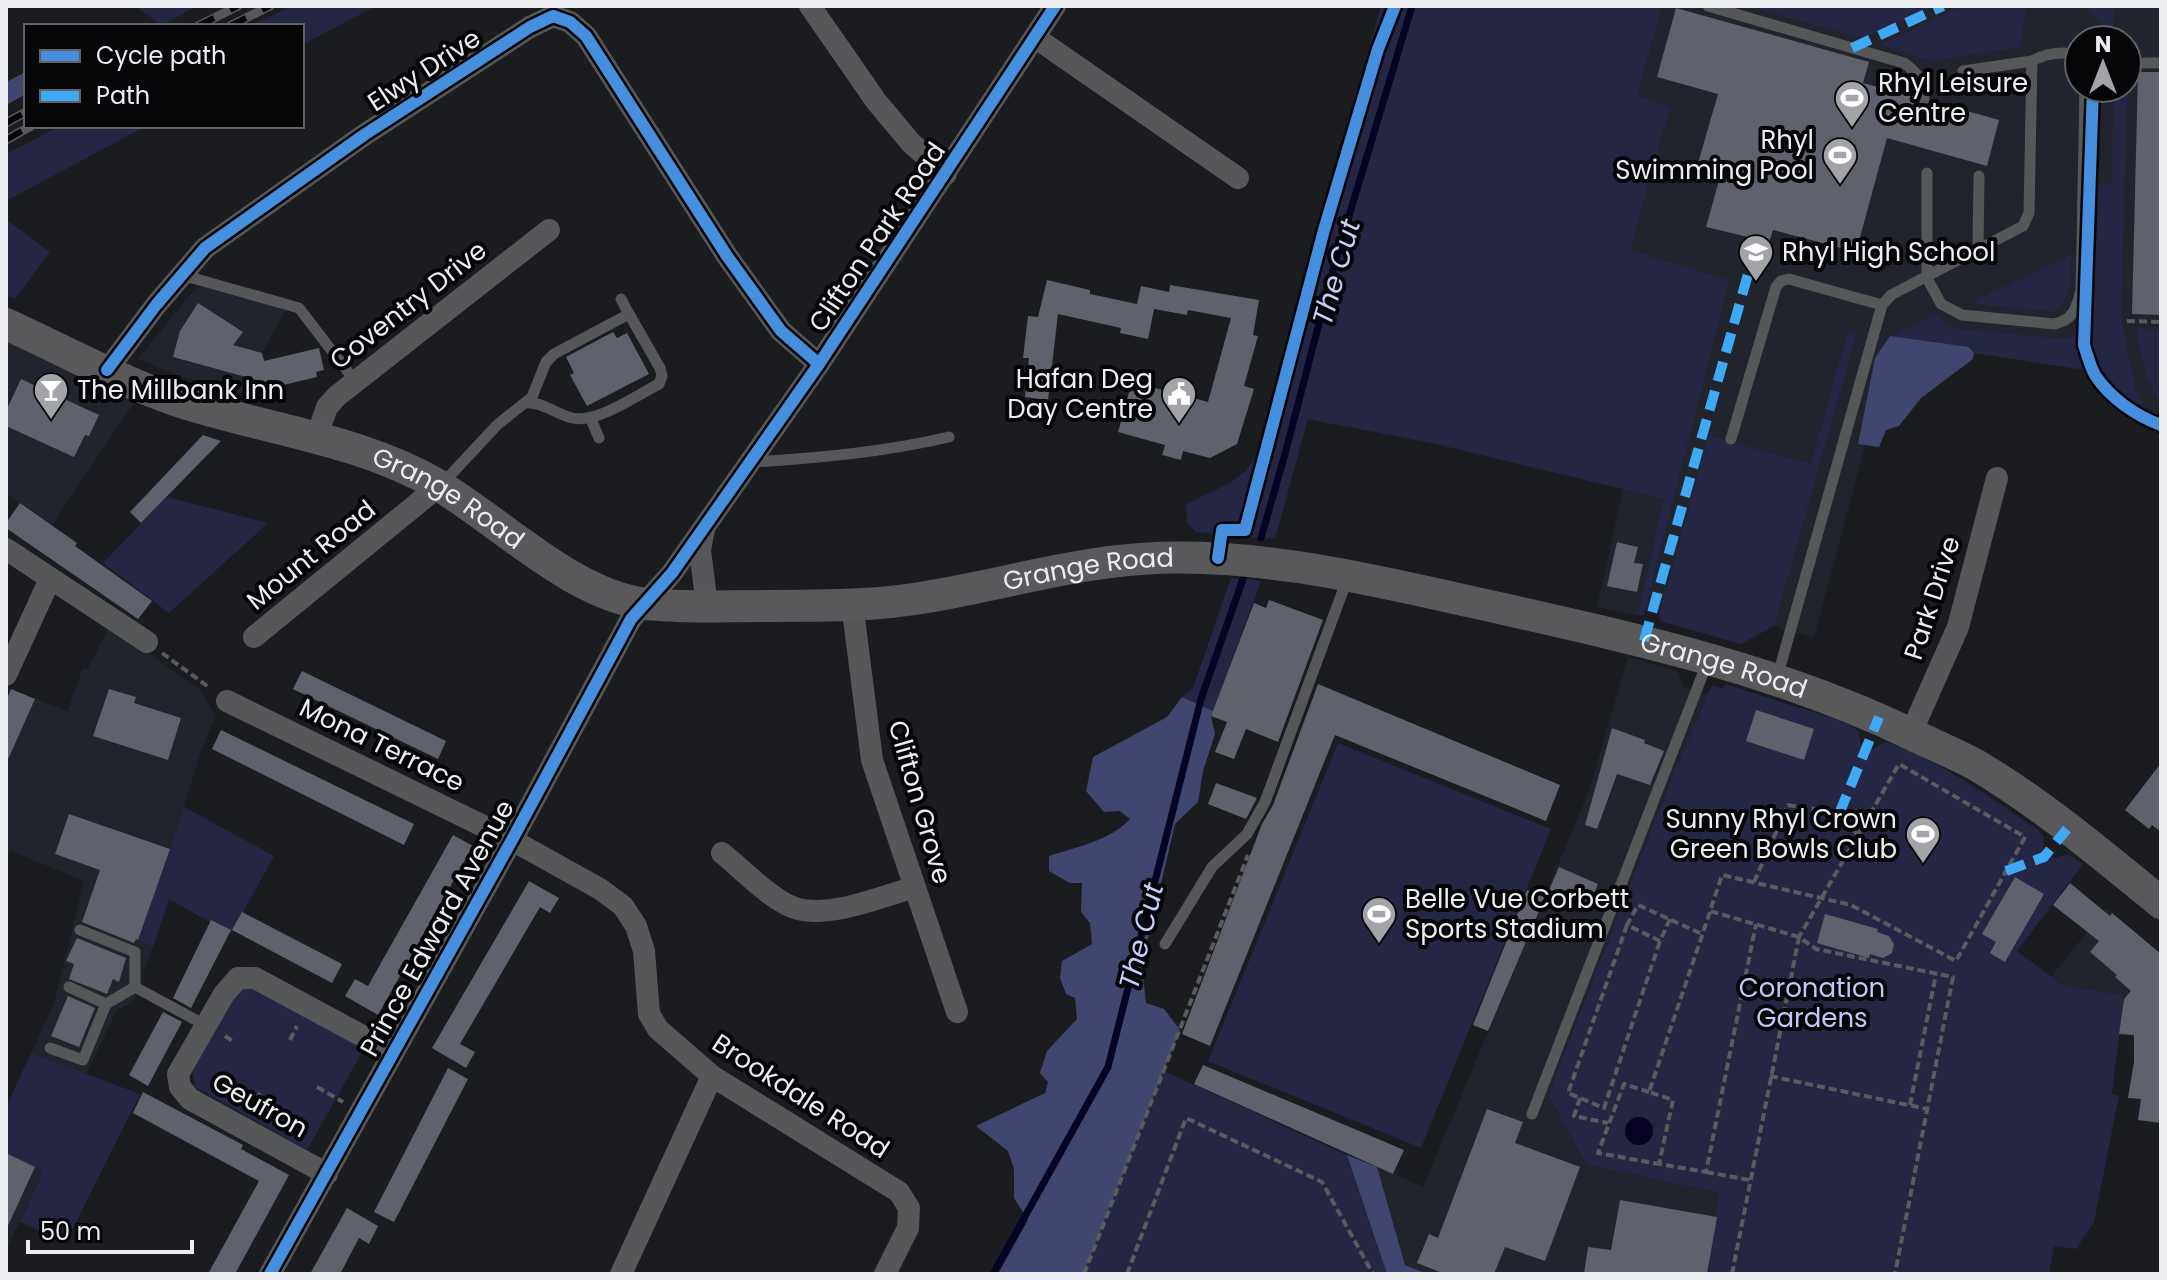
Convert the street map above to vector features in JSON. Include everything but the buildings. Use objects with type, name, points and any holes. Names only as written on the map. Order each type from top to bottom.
[{"type":"main road","name":"Grange Road","points":[[6,324],[171,398],[317,436],[410,471],[439,486],[504,532],[596,590],[644,604],[707,606],[889,602],[1138,559],[1231,559],[1348,577],[1610,631],[1777,678],[1911,733],[1975,765],[2035,803],[2161,903]]},
{"type":"street","points":[[810,6],[876,101],[911,143],[946,174]]},
{"type":"street","name":"Clifton Park Road","points":[[644,604],[672,573],[819,364],[1055,6]]},
{"type":"street","name":"Elwy Drive","points":[[107,370],[205,248],[364,135],[530,27],[553,16],[570,22],[586,36],[727,256],[781,331],[819,364]]},
{"type":"street","points":[[1036,38],[1238,178]]},
{"type":"street","name":"Coventry Drive","points":[[317,436],[327,407],[355,381],[549,230]]},
{"type":"street","name":"Park Drive","points":[[1911,733],[1958,627],[1997,478]]},
{"type":"street","name":"Mount Road","points":[[254,637],[439,486]]},
{"type":"street","points":[[704,528],[700,550],[707,606]]},
{"type":"street","points":[[6,549],[147,642]]},
{"type":"street","points":[[6,675],[50,579]]},
{"type":"street","name":"Clifton Grove","points":[[852,603],[872,760],[957,1012]]},
{"type":"street","name":"Prince Edward Avenue","points":[[270,1274],[512,840],[631,619],[644,604]]},
{"type":"street","name":"Mona Terrace","points":[[227,701],[512,840]]},
{"type":"street","name":"Brookdale Road","points":[[512,840],[600,889],[623,906],[636,926],[644,951],[649,1014],[658,1029],[712,1076],[899,1192],[909,1208],[908,1228],[885,1274]]},
{"type":"street","points":[[722,853],[782,902],[797,909],[834,910],[915,887]]},
{"type":"street","name":"Geufron","points":[[327,1174],[190,1099],[180,1087],[178,1074],[224,994],[238,978],[255,978],[392,1052]]},
{"type":"street","points":[[621,1274],[712,1076]]},
{"type":"lane","points":[[1708,6],[1904,63],[1916,72],[1924,86],[1924,99]]},
{"type":"lane","points":[[1963,71],[2063,53]]},
{"type":"lane","points":[[1777,678],[1882,305],[1891,295],[2023,226],[2029,213],[2032,61]]},
{"type":"lane","points":[[1927,173],[1927,278],[1941,304],[1962,315],[2054,324],[2065,322],[2075,312],[2081,291],[2085,104]]},
{"type":"lane","points":[[1978,250],[1979,176]]},
{"type":"lane","points":[[182,275],[299,308],[355,381]]},
{"type":"lane","points":[[1731,439],[1776,287],[1781,281],[1789,279],[1882,305]]},
{"type":"lane","points":[[525,403],[533,402],[574,418],[590,417],[659,384],[662,376],[660,368],[621,299]]},
{"type":"lane","points":[[439,486],[497,425],[532,397],[546,362],[554,354],[629,314]]},
{"type":"lane","points":[[590,417],[599,438]]},
{"type":"lane","points":[[748,462],[815,459],[890,450],[949,437]]},
{"type":"lane","points":[[1165,944],[1212,867],[1247,834],[1265,802],[1348,577]]},
{"type":"lane","points":[[1532,1114],[1709,658]]},
{"type":"lane","points":[[80,930],[135,952],[135,987]]},
{"type":"lane","points":[[69,987],[106,1004]]},
{"type":"lane","points":[[50,1048],[83,1060],[106,1004],[135,987]]},
{"type":"lane","points":[[135,987],[205,1025]]},
{"type":"path","points":[[2127,321],[2161,322]]},
{"type":"path","points":[[147,642],[227,701]]},
{"type":"path","points":[[1649,1092],[1722,875],[1754,882],[1820,898],[1851,905],[1956,961],[2025,837],[1899,764],[1820,898],[1799,937],[1732,1274]]},
{"type":"path","points":[[1754,882],[1788,805],[1839,814],[1858,836]]},
{"type":"path","points":[[1084,1274],[1249,855]]},
{"type":"path","points":[[1670,919],[1604,1108],[1568,1093],[1627,925],[1638,905],[1670,919],[1702,934]]},
{"type":"path","points":[[1710,911],[1799,937],[1816,949],[1953,977],[1895,1274]]},
{"type":"path","points":[[1706,1172],[1756,924]]},
{"type":"path","points":[[1627,925],[1660,941]]},
{"type":"path","points":[[1910,1105],[1936,974]]},
{"type":"path","points":[[1770,1076],[1927,1109]]},
{"type":"path","points":[[1659,1164],[1673,1100],[1624,1084],[1598,1153],[1659,1164],[1706,1172],[1750,1180]]},
{"type":"path","points":[[317,1087],[361,1111]]},
{"type":"path","points":[[1580,1098],[1574,1116],[1609,1123]]},
{"type":"path","points":[[1127,1274],[1186,1118],[1322,1182],[1373,1274]]},
{"type":"shaded area","name":"Rhyl High School","points":[[1433,6],[2161,6],[2161,434],[2129,420],[2101,395],[2085,370],[1893,341],[1814,638],[1774,626],[1741,644],[1663,622],[1660,612],[1654,610],[1647,609],[1641,616],[1597,607],[1623,489],[1432,443],[1315,421],[1367,225]]},
{"type":"shaded area","points":[[24,73],[24,95],[6,105],[6,82]]},
{"type":"shaded area","points":[[205,286],[286,310],[262,353],[270,385],[267,400],[182,377],[138,359],[188,297],[197,288]]},
{"type":"shaded area","points":[[1890,336],[1969,347],[1974,353],[1973,359],[1921,398],[1899,426],[1886,430],[1879,447],[1858,444],[1875,358]]},
{"type":"shaded area","points":[[6,339],[138,397],[52,525],[6,493]]},
{"type":"shaded area","points":[[110,625],[200,690],[216,716],[202,748],[138,940],[153,947],[133,1002],[117,1010],[86,1074],[31,1053],[54,1004],[84,881],[11,851],[6,858],[6,701],[11,689],[67,711],[83,668],[87,670]]},
{"type":"shaded area","points":[[1628,657],[1678,671],[1684,687],[1708,694],[1672,777],[1548,1095],[1586,1164],[1720,1193],[1708,1274],[1428,1274],[1405,1265],[1377,1167],[1423,1187],[1588,793]]},
{"type":"shaded area","points":[[1182,697],[1213,711],[1211,716],[1215,734],[1203,771],[1198,802],[1175,824],[1142,965],[1146,1003],[1164,1009],[1180,1030],[1087,1265],[1087,1274],[998,1274],[1028,1220],[1014,1198],[1014,1169],[1008,1151],[976,1126],[1045,1093],[1048,1082],[1040,1073],[1047,1051],[1077,1019],[1075,998],[1066,994],[1060,978],[1062,961],[1092,944],[1090,923],[1081,912],[1082,883],[1070,883],[1049,871],[1049,856],[1103,838],[1130,819],[1120,811],[1104,812],[1086,791],[1093,757],[1167,717]]},
{"type":"shaded area","points":[[2106,908],[2161,954],[2140,999],[2064,986],[2051,977]]},
{"type":"shaded area","points":[[1639,1117],[1649,1121],[1653,1131],[1649,1141],[1639,1145],[1629,1141],[1625,1131],[1629,1121]]},
{"type":"shaded area","points":[[6,1153],[43,1171],[6,1251]]},
{"type":"shaded area","points":[[1347,1155],[1377,1167],[1405,1265],[1428,1274],[1387,1274]]},
{"type":"green space","points":[[135,6],[197,6],[164,24]]},
{"type":"green space","points":[[292,6],[376,6],[304,44],[304,24],[254,24]]},
{"type":"green space","points":[[1381,6],[1662,6],[1637,95],[1670,107],[1630,250],[1729,280],[1644,615],[1638,615],[1664,499],[1432,443],[1308,419],[1275,539],[1196,532],[1187,523],[1186,505],[1235,479],[1251,464],[1258,452],[1308,260]]},
{"type":"green space","points":[[1748,6],[1934,6],[1863,39]]},
{"type":"green space","points":[[1961,6],[2026,6],[2020,47],[1932,61],[1881,45]]},
{"type":"green space","points":[[2085,6],[2161,6],[2114,7],[2113,24],[2103,24]]},
{"type":"green space","points":[[2113,104],[2127,104],[2121,315],[2135,388],[2145,408],[2161,424],[2161,434],[2117,409],[2085,370],[1974,353],[1969,347],[1890,336],[1936,314],[1947,324],[1962,329],[2064,339],[2073,336],[2085,325],[2088,315],[2093,184],[2112,184]]},
{"type":"green space","points":[[56,128],[142,128],[6,201],[6,154]]},
{"type":"green space","points":[[6,219],[50,252],[15,299],[6,295]]},
{"type":"green space","points":[[2071,255],[2068,293],[2054,312],[1970,303]]},
{"type":"green space","points":[[2136,329],[2161,329],[2161,403],[2146,378]]},
{"type":"green space","points":[[1848,331],[1857,333],[1774,626],[1741,644],[1661,621],[1659,615],[1709,436],[1811,464]]},
{"type":"green space","points":[[167,497],[268,523],[169,613],[103,563]]},
{"type":"green space","points":[[1231,578],[1261,581],[1213,711],[1182,697],[1193,688]]},
{"type":"green space","name":"Coronation Gardens","points":[[1725,684],[1838,720],[1857,731],[1860,744],[1873,749],[1885,742],[1923,757],[1964,780],[2038,830],[2044,837],[2043,850],[2054,858],[2068,854],[2083,864],[2017,951],[2064,986],[2124,995],[2112,1094],[2119,1096],[2094,1222],[2076,1249],[2054,1246],[2049,1274],[1708,1274],[1719,1193],[1586,1164],[1548,1095],[1672,777],[1712,685],[1723,689]]},
{"type":"green space","name":"Belle Vue Corbett Sports Stadium","points":[[1338,743],[1551,829],[1421,1148],[1208,1061]]},
{"type":"green space","points":[[184,807],[274,856],[231,934],[169,899],[153,947],[138,940]]},
{"type":"green space","points":[[239,986],[256,986],[365,1047],[307,1150],[195,1087],[192,1070]]},
{"type":"green space","points":[[31,1053],[140,1094],[66,1242],[20,1222],[43,1171],[6,1153],[6,1107]]},
{"type":"green space","points":[[1164,1071],[1347,1155],[1387,1274],[1083,1274]]},
{"type":"waterway","name":"The Cut","points":[[1261,538],[1334,266],[1412,6]]},
{"type":"waterway","name":"The Cut","points":[[993,1274],[1108,1067],[1201,699],[1243,579]]},
{"type":"railway","points":[[202,24],[238,6]]},
{"type":"railway","points":[[234,24],[270,6]]},
{"type":"railway","points":[[6,123],[24,113]]},
{"type":"railway","points":[[6,140],[27,128]]},
{"type":"marked path","points":[[1852,48],[1943,6]]},
{"type":"marked path","points":[[1644,641],[1758,239]]},
{"type":"marked path","points":[[1839,814],[1879,717]]},
{"type":"marked path","points":[[2006,871],[2044,857],[2067,829]]},
{"type":"cycle path","points":[[270,1274],[512,840],[631,619],[672,573],[819,364],[1055,6]]},
{"type":"cycle path","points":[[1218,558],[1222,530],[1245,530],[1324,230],[1378,49],[1395,6]]},
{"type":"cycle path","points":[[107,370],[156,305],[205,248],[364,135],[530,27],[553,16],[570,22],[586,36],[727,256],[781,331],[819,364]]},
{"type":"cycle path","points":[[2092,104],[2084,345],[2095,375],[2108,391],[2142,417],[2161,425]]},
{"type":"place","name":"Rhyl Leisure Centre","points":[[1852,129]]},
{"type":"place","name":"Rhyl Swimming Pool","points":[[1840,186]]},
{"type":"place","name":"Rhyl High School","points":[[1756,283]]},
{"type":"place","name":"The Millbank Inn","points":[[51,421]]},
{"type":"place","name":"Hafan Deg Day Centre","points":[[1179,425]]},
{"type":"place","name":"Sunny Rhyl Crown Green Bowls Club","points":[[1923,865]]},
{"type":"place","name":"Belle Vue Corbett Sports Stadium","points":[[1379,945]]}]
